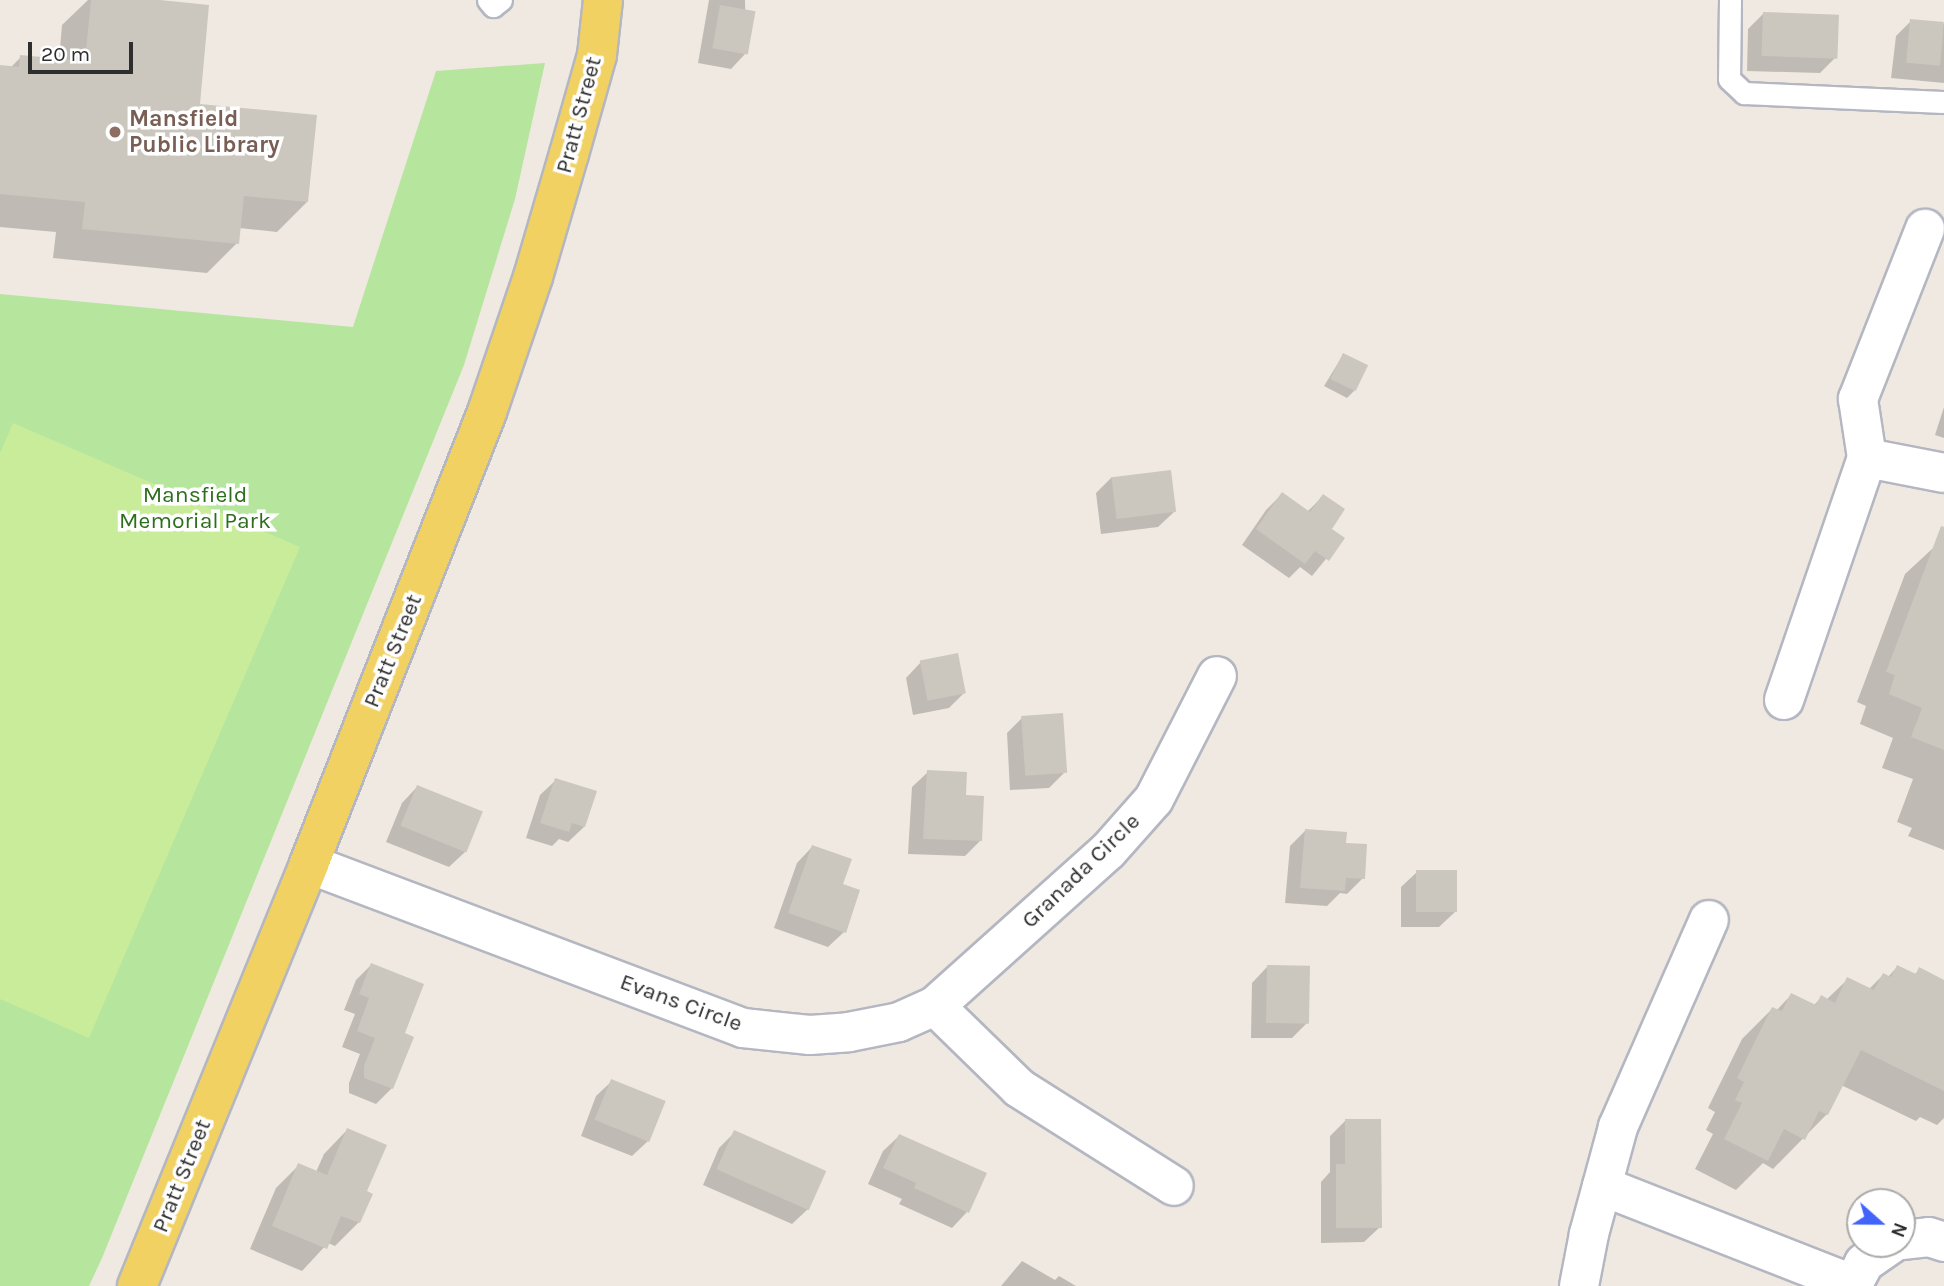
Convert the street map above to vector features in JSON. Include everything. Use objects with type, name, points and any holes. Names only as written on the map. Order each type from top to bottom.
[{"type":"main road","name":"Pratt Street","points":[[138,1286],[309,864],[487,412],[533,277],[597,55],[603,0]]},
{"type":"street","points":[[1784,700],[1867,458],[1858,399],[1925,229]]},
{"type":"street","points":[[1867,458],[1944,473]]},
{"type":"street","name":"Granada Circle","points":[[934,1006],[1108,851],[1154,799],[1217,676]]},
{"type":"street","name":"Evans Circle","points":[[309,864],[743,1028],[810,1035],[849,1032],[899,1022],[934,1006]]},
{"type":"street","points":[[1579,1286],[1618,1127],[1709,920]]},
{"type":"street","points":[[934,1006],[1019,1088],[1174,1186]]},
{"type":"street","points":[[1602,1186],[1852,1285],[1864,1263],[1871,1258]]},
{"type":"street","points":[[1916,1238],[1929,1237],[1944,1242]]},
{"type":"lane","points":[[488,0],[494,6],[500,0]]},
{"type":"lane","points":[[1730,0],[1729,79],[1744,93],[1943,102]]},
{"type":"green space","name":"Mansfield Memorial Park","points":[[545,63],[515,199],[464,365],[102,1258],[89,1286],[0,1286],[0,294],[353,327],[436,71]]},
{"type":"green space","points":[[13,423],[300,547],[89,1038],[0,999],[0,453]]},
{"type":"building","points":[[91,0],[160,0],[209,5],[200,104],[317,115],[308,202],[244,196],[239,244],[82,229],[85,202],[0,194],[0,65],[19,67],[20,55],[85,61]]},
{"type":"building","points":[[720,5],[755,11],[748,55],[712,48]]},
{"type":"building","points":[[1763,12],[1839,15],[1837,59],[1761,56]]},
{"type":"building","points":[[1910,19],[1944,22],[1940,66],[1906,63]]},
{"type":"building","points":[[1343,353],[1368,365],[1355,391],[1330,379]]},
{"type":"building","points":[[1171,470],[1176,512],[1117,519],[1111,477]]},
{"type":"building","points":[[1282,492],[1310,512],[1323,494],[1345,509],[1332,529],[1345,538],[1329,561],[1315,551],[1305,564],[1256,529]]},
{"type":"building","points":[[1941,526],[1944,527],[1944,750],[1911,737],[1922,708],[1889,694],[1895,675],[1886,672]]},
{"type":"building","points":[[958,653],[966,693],[928,701],[920,660]]},
{"type":"building","points":[[1063,713],[1067,773],[1025,776],[1021,716]]},
{"type":"building","points":[[927,770],[967,772],[966,795],[984,796],[982,841],[923,839]]},
{"type":"building","points":[[555,778],[597,791],[585,827],[572,823],[569,832],[540,823]]},
{"type":"building","points":[[417,785],[483,812],[466,852],[401,826]]},
{"type":"building","points":[[1305,829],[1347,832],[1346,843],[1367,844],[1365,879],[1346,878],[1345,891],[1300,888]]},
{"type":"building","points":[[812,845],[852,859],[843,884],[860,890],[846,933],[788,913]]},
{"type":"building","points":[[1416,870],[1457,870],[1457,912],[1416,912]]},
{"type":"building","points":[[371,963],[424,984],[405,1033],[414,1037],[393,1089],[364,1078],[364,1066],[375,1038],[357,1031],[369,998],[359,994]]},
{"type":"building","points":[[1267,965],[1310,966],[1309,1024],[1266,1023]]},
{"type":"building","points":[[1897,965],[1916,974],[1919,967],[1944,980],[1944,1091],[1861,1050],[1828,1115],[1819,1111],[1805,1140],[1784,1129],[1768,1161],[1724,1139],[1742,1103],[1735,1100],[1744,1082],[1737,1078],[1772,1007],[1782,1011],[1791,993],[1816,1005],[1821,995],[1835,1003],[1847,977],[1874,990],[1883,973],[1891,977]]},
{"type":"building","points":[[611,1079],[666,1101],[649,1142],[595,1120]]},
{"type":"building","points":[[1345,1119],[1381,1119],[1382,1228],[1336,1228],[1336,1164],[1345,1164]]},
{"type":"building","points":[[347,1128],[387,1145],[367,1191],[373,1194],[360,1223],[341,1216],[327,1249],[272,1226],[298,1163],[327,1175]]},
{"type":"building","points":[[734,1130],[826,1171],[809,1210],[717,1169]]},
{"type":"building","points":[[899,1134],[987,1173],[969,1213],[914,1188],[916,1183],[883,1168]]},
{"type":"place","name":"Mansfield Public Library","points":[[115,132]]}]
